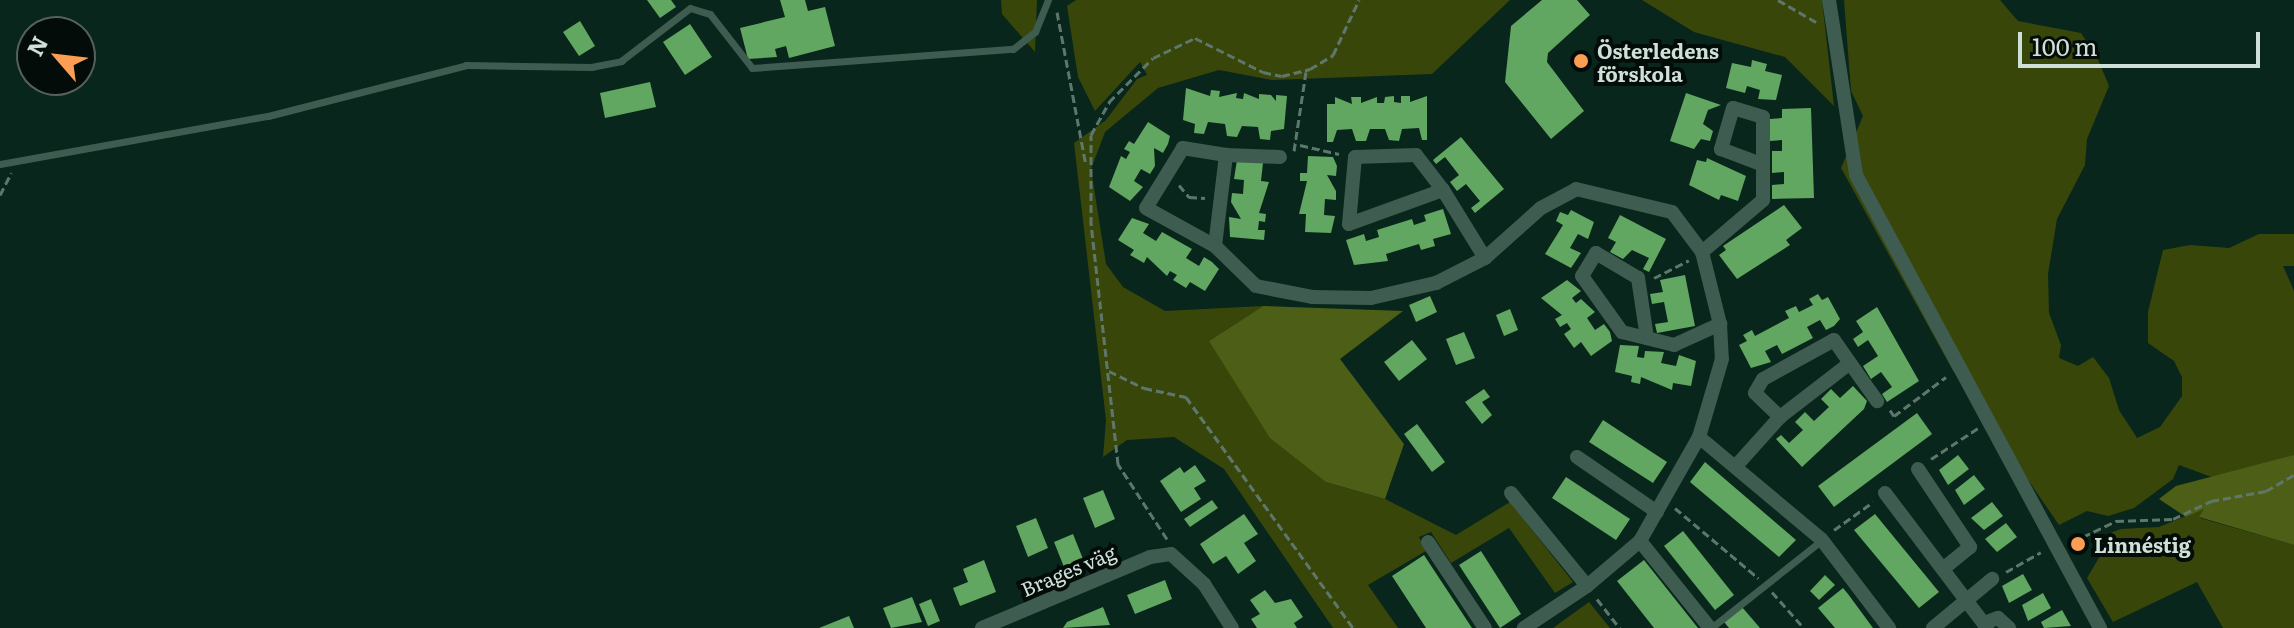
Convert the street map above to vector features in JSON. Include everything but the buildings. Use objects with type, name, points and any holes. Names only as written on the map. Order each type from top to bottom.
[{"type":"street","points":[[1829,0],[1856,175],[2100,628]]},
{"type":"street","points":[[1280,157],[1226,155],[1183,148],[1146,208],[1215,246],[1256,286],[1312,297],[1371,298],[1436,283],[1485,258],[1541,208],[1576,189],[1672,212],[1702,252],[1720,324],[1722,359],[1699,437],[1640,541],[1587,586],[1524,628]]},
{"type":"street","points":[[1215,246],[1226,155]]},
{"type":"street","points":[[1443,190],[1349,224],[1355,157],[1416,155],[1443,190],[1485,258]]},
{"type":"street","points":[[1702,252],[1763,200],[1761,164]]},
{"type":"street","points":[[1647,338],[1639,281],[1596,253],[1582,276],[1622,332],[1674,345],[1720,324]]},
{"type":"street","points":[[1780,417],[1755,393],[1763,379],[1834,340],[1877,401]]},
{"type":"street","points":[[1736,466],[1780,417],[1850,363]]},
{"type":"street","points":[[1699,437],[1822,540],[1889,628]]},
{"type":"street","points":[[1577,457],[1660,506]]},
{"type":"street","points":[[1918,469],[1970,547],[1943,569]]},
{"type":"street","points":[[1511,493],[1587,586]]},
{"type":"street","points":[[1885,493],[1985,626],[1998,618],[2009,628]]},
{"type":"street","points":[[1640,541],[1710,628]]},
{"type":"street","points":[[1428,542],[1485,628]]},
{"type":"street","points":[[1171,554],[1204,584],[1232,628]]},
{"type":"street","name":"Brages väg","points":[[982,628],[1150,557],[1171,554]]},
{"type":"street","points":[[1933,628],[1992,579]]},
{"type":"lane","points":[[0,164],[268,116],[466,65],[591,67],[621,61],[690,8],[710,14],[752,68],[1013,49],[1035,32],[1048,0]]},
{"type":"lane","points":[[1710,628],[1822,540]]},
{"type":"path","points":[[1055,0],[1087,170]]},
{"type":"path","points":[[1778,0],[1794,5],[1834,37]]},
{"type":"path","points":[[1298,145],[1306,70]]},
{"type":"path","points":[[1280,157],[1298,145],[1355,157]]},
{"type":"path","points":[[0,195],[16,162]]},
{"type":"path","points":[[1166,175],[1189,197],[1220,199]]},
{"type":"path","points":[[1639,281],[1663,276],[1702,252]]},
{"type":"path","points":[[1877,401],[1894,416],[1958,369]]},
{"type":"path","points":[[1171,554],[1167,538],[1118,464],[1109,371],[1144,388],[1186,397],[1353,628]]},
{"type":"path","points":[[1918,469],[1987,422]]},
{"type":"path","points":[[1992,579],[2116,521],[2173,519],[2211,501],[2266,491],[2294,475]]},
{"type":"path","points":[[1822,540],[1885,493]]},
{"type":"path","points":[[1660,506],[1764,583],[1804,628]]},
{"type":"path","points":[[1587,586],[1620,628]]},
{"type":"green space","points":[[1001,0],[1037,0],[1035,52],[1002,14]]},
{"type":"green space","points":[[1076,0],[1510,0],[1432,74],[1272,80],[1219,70],[1158,88],[1105,132],[1091,169],[1106,264],[1123,287],[1165,311],[1263,306],[1209,341],[1326,482],[1385,499],[1456,535],[1510,502],[1573,582],[1555,593],[1509,528],[1451,563],[1431,532],[1419,537],[1426,551],[1368,585],[1398,628],[1333,628],[1224,469],[1174,437],[1127,440],[1103,457],[1106,420],[1074,143],[1106,120],[1137,79],[1147,75],[1140,62],[1095,111],[1078,77],[1067,6]]},
{"type":"green space","points":[[1642,0],[1822,0],[1834,106],[1785,57],[1694,32]]},
{"type":"green space","points":[[1844,0],[2000,0],[2018,21],[2081,33],[2097,57],[2109,86],[2087,139],[2085,165],[2057,219],[2048,274],[2049,313],[2061,345],[2059,358],[2078,366],[2093,357],[2109,378],[2119,410],[2137,438],[2160,427],[2182,396],[2182,377],[2174,361],[2148,343],[2148,312],[2163,250],[2190,245],[2229,248],[2259,234],[2294,234],[2294,266],[2283,266],[2294,291],[2294,455],[2217,479],[2179,465],[2173,479],[2134,508],[2108,516],[2087,511],[2059,525],[1952,369],[1841,168],[1863,116],[1851,91]]},
{"type":"green space","points":[[1263,306],[1403,311],[1340,359],[1404,444],[1385,499],[1326,482],[1270,438],[1209,341]]},
{"type":"green space","points":[[2294,455],[2294,545],[2199,517],[2204,509],[2186,517],[2159,499],[2176,486]]},
{"type":"green space","points":[[2206,508],[2200,518],[2294,545],[2294,628],[2223,628],[2197,582],[2113,622],[2087,578],[2103,551],[2099,537],[2121,529],[2159,527]]},
{"type":"green space","points":[[1589,602],[1610,628],[1553,628]]},
{"type":"place","name":"Österledens förskola","points":[[1581,61]]},
{"type":"place","name":"Linnéstig","points":[[2078,544]]}]
